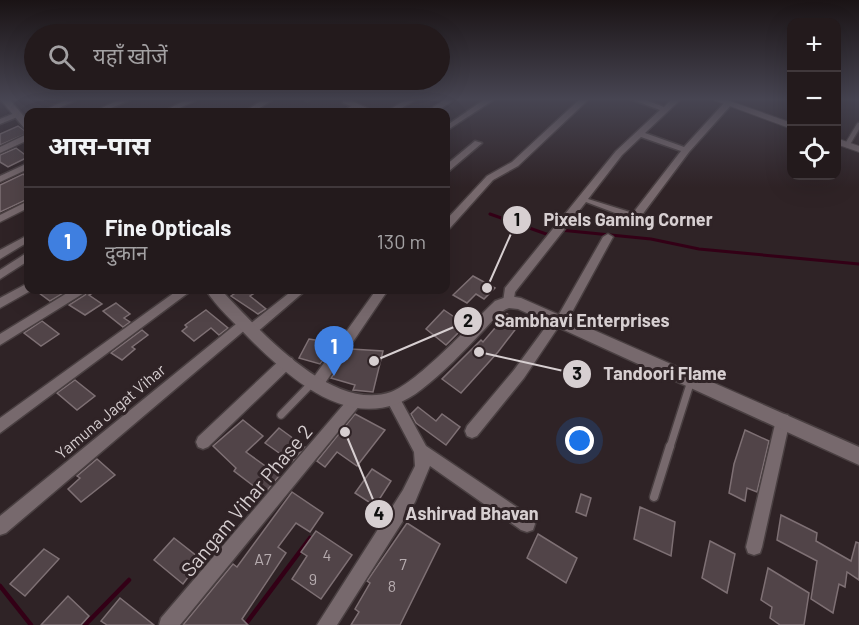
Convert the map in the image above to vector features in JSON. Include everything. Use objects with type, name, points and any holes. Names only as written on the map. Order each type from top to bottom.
[{"type":"main road","points":[[217,294],[248,327],[315,384],[355,401],[371,403],[393,399],[417,383],[500,305],[509,302],[521,304],[859,456]]},
{"type":"street","points":[[450,222],[490,178],[514,164],[553,128]]},
{"type":"street","points":[[509,302],[508,291],[619,153],[645,128]]},
{"type":"street","points":[[590,201],[634,217],[702,128]]},
{"type":"street","points":[[639,134],[686,150]]},
{"type":"street","points":[[0,150],[24,139]]},
{"type":"street","points":[[450,166],[478,143]]},
{"type":"street","points":[[841,143],[859,149]]},
{"type":"street","points":[[0,179],[24,168]]},
{"type":"street","points":[[0,219],[24,206]]},
{"type":"street","points":[[472,431],[559,321],[608,237]]},
{"type":"street","points":[[0,255],[24,240]]},
{"type":"street","points":[[0,275],[24,259]]},
{"type":"street","points":[[0,304],[24,289]]},
{"type":"street","points":[[0,340],[74,294]]},
{"type":"street","points":[[0,426],[181,294]]},
{"type":"street","name":"Yamuna Jagat Vihar","points":[[0,527],[248,327],[294,294]]},
{"type":"street","points":[[315,384],[379,294]]},
{"type":"street","points":[[203,442],[287,362]]},
{"type":"street","points":[[326,625],[409,496],[423,466],[421,452],[393,399]]},
{"type":"street","name":"Sangam Vihar Phase 2","points":[[168,625],[355,401]]},
{"type":"street","points":[[754,547],[783,420]]},
{"type":"street","points":[[421,452],[527,524]]},
{"type":"lane","points":[[847,145],[857,128]]},
{"type":"lane","points":[[654,497],[692,380]]},
{"type":"lane","points":[[281,415],[315,384]]},
{"type":"building","points":[[13,128],[24,130],[24,135],[0,145],[0,134]]},
{"type":"building","points":[[16,148],[24,154],[24,159],[8,167],[0,162],[0,155]]},
{"type":"building","points":[[24,175],[24,201],[0,212],[0,185]]},
{"type":"building","points":[[473,276],[495,288],[484,299],[476,294],[467,303],[453,295]]},
{"type":"building","points":[[40,294],[62,294],[50,301]]},
{"type":"building","points":[[91,294],[89,295],[102,304],[85,315],[69,305]]},
{"type":"building","points":[[253,294],[250,296],[266,309],[258,314],[231,296]]},
{"type":"building","points":[[116,303],[130,314],[124,318],[130,322],[123,327],[103,311]]},
{"type":"building","points":[[206,310],[228,328],[219,335],[211,328],[194,341],[182,331],[187,327],[185,325]]},
{"type":"building","points":[[444,310],[466,325],[446,345],[426,329]]},
{"type":"building","points":[[507,314],[521,322],[461,393],[442,379],[481,340],[483,342]]},
{"type":"building","points":[[42,321],[59,334],[41,346],[24,333]]},
{"type":"building","points":[[142,330],[148,335],[132,347],[135,349],[122,360],[111,353]]},
{"type":"building","points":[[309,339],[322,341],[318,350],[329,352],[320,364],[299,358]]},
{"type":"building","points":[[351,349],[383,351],[373,392],[353,390],[355,385],[331,378]]},
{"type":"building","points":[[75,380],[95,396],[77,410],[57,393]]},
{"type":"building","points":[[418,407],[436,421],[442,414],[460,427],[446,445],[416,423],[411,414]]},
{"type":"building","points":[[355,414],[385,430],[357,466],[337,452],[325,467],[317,461]]},
{"type":"building","points":[[243,420],[263,436],[246,452],[279,476],[264,494],[234,471],[236,468],[213,446]]},
{"type":"building","points":[[279,428],[305,447],[292,462],[265,443]]},
{"type":"building","points":[[745,430],[769,441],[757,492],[747,488],[745,501],[729,493],[734,464]]},
{"type":"building","points":[[97,459],[115,475],[81,502],[68,489],[80,478],[77,476]]},
{"type":"building","points":[[372,469],[391,481],[375,506],[355,493]]},
{"type":"building","points":[[292,492],[323,513],[310,532],[296,523],[278,547],[286,553],[242,619],[248,625],[183,625],[233,564],[237,567]]},
{"type":"building","points":[[581,494],[591,498],[586,516],[576,512]]},
{"type":"building","points":[[640,507],[675,522],[671,556],[634,539]]},
{"type":"building","points":[[781,515],[817,533],[816,541],[851,561],[856,542],[859,543],[859,580],[847,572],[845,587],[839,584],[833,613],[811,599],[817,561],[777,540]]},
{"type":"building","points":[[407,523],[440,544],[400,625],[351,625],[359,612],[355,609],[370,583],[367,581]]},
{"type":"building","points":[[316,531],[352,555],[321,599],[292,579],[307,556],[301,552]]},
{"type":"building","points":[[538,534],[577,558],[566,583],[527,558]]},
{"type":"building","points":[[174,538],[198,557],[186,573],[189,576],[183,584],[154,560]]},
{"type":"building","points":[[710,541],[735,554],[727,593],[702,578]]},
{"type":"building","points":[[44,549],[59,559],[25,596],[10,584]]},
{"type":"building","points":[[768,568],[809,593],[804,625],[780,625],[770,618],[772,607],[761,600]]},
{"type":"building","points":[[68,596],[89,616],[81,625],[41,625]]},
{"type":"building","points":[[120,598],[154,625],[107,625],[101,621]]},
{"type":"waterway","points":[[490,214],[549,235],[550,233]]},
{"type":"waterway","points":[[560,230],[651,239],[699,249],[859,264]]},
{"type":"waterway","points":[[245,625],[310,538]]},
{"type":"waterway","points":[[85,625],[129,580]]},
{"type":"waterway","points":[[0,586],[31,625]]},
{"type":"place","name":"Pixels Gaming Corner","points":[[487,288]]},
{"type":"place","name":"Tandoori Flame","points":[[479,352]]},
{"type":"place","name":"Sambhavi Enterprises","points":[[374,361]]},
{"type":"place","name":"Fine Opticals","points":[[334,376]]},
{"type":"place","name":"Ashirvad Bhavan","points":[[345,432]]}]
